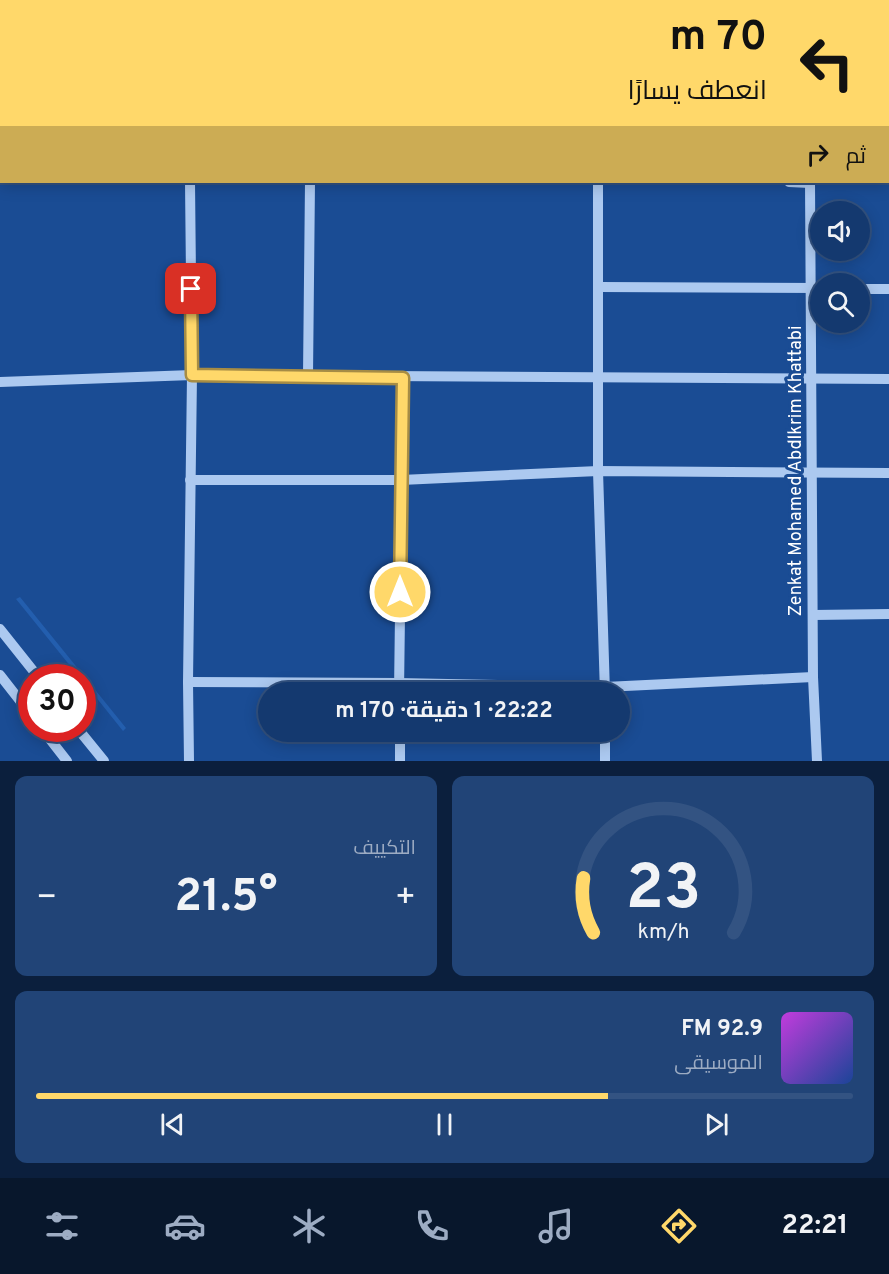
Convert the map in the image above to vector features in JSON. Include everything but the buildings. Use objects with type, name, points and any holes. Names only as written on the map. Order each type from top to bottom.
[{"type":"street","points":[[189,761],[192,375],[190,183]]},
{"type":"street","points":[[308,376],[310,183]]},
{"type":"street","points":[[598,183],[598,471],[605,682]]},
{"type":"street","name":"Zenkat Mohamed Abdlkrim Khattabi","points":[[810,183],[815,273]]},
{"type":"street","points":[[599,287],[810,288]]},
{"type":"street","points":[[870,289],[889,289]]},
{"type":"street","name":"Zenkat Mohamed Abdlkrim Khattabi","points":[[813,333],[810,379],[813,677],[817,761]]},
{"type":"street","points":[[0,382],[192,375],[889,379]]},
{"type":"street","points":[[399,682],[403,378]]},
{"type":"street","points":[[190,480],[401,480],[598,471],[889,473]]},
{"type":"street","points":[[813,615],[889,614]]},
{"type":"street","points":[[0,629],[28,664]]},
{"type":"street","points":[[0,675],[18,698]]},
{"type":"street","points":[[630,688],[813,677]]},
{"type":"street","points":[[188,682],[258,684]]},
{"type":"street","points":[[52,742],[67,761]]},
{"type":"street","points":[[89,742],[104,761]]},
{"type":"street","points":[[400,742],[400,761]]},
{"type":"street","points":[[605,742],[605,761]]},
{"type":"shaded area","points":[[20,597],[74,664],[69,664],[16,599]]},
{"type":"shaded area","points":[[96,691],[126,728],[123,731],[96,697]]},
{"type":"route","points":[[191,289],[192,375],[403,378],[400,592]]}]
